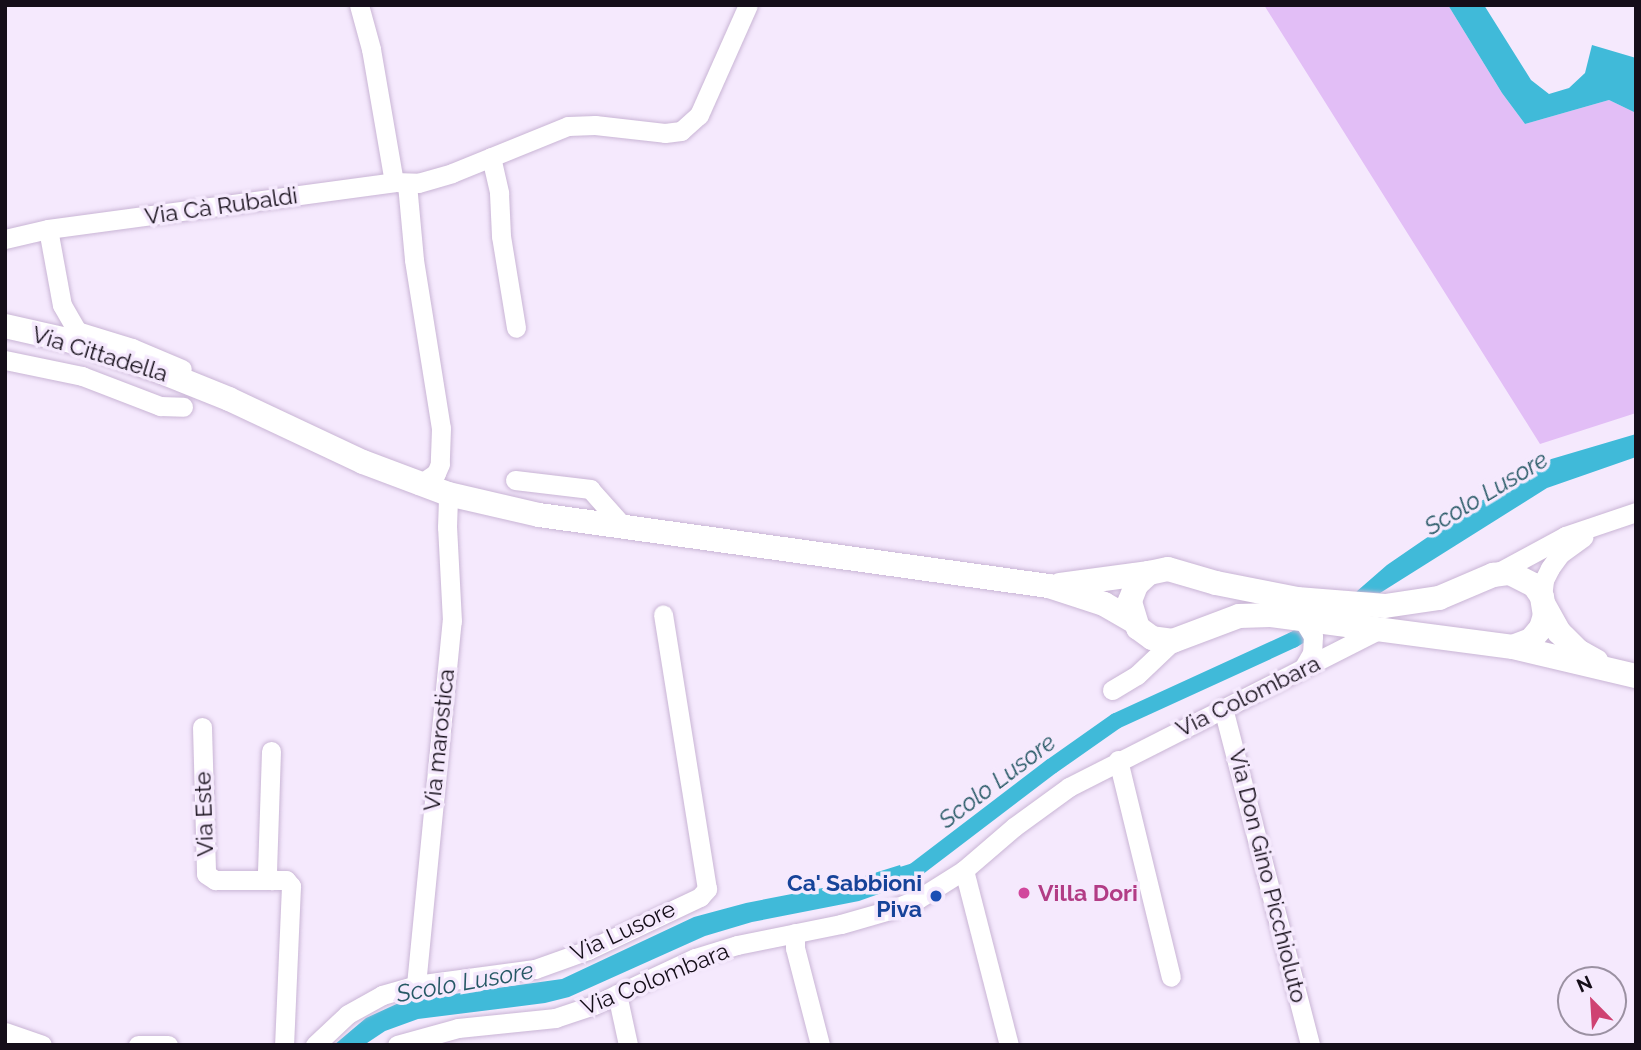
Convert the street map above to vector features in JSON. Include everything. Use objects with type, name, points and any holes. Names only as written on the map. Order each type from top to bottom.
[{"type":"main road","name":"Via Cittadella","points":[[14,328],[106,352],[193,383],[363,462],[448,494],[539,515],[1049,586]]},
{"type":"main road","points":[[1049,586],[1168,569],[1216,583],[1312,620],[1439,598],[1493,575],[1510,573],[1521,576],[1534,585],[1559,632],[1578,651],[1609,668]]},
{"type":"main road","points":[[1136,625],[1130,601],[1136,585],[1149,573]]},
{"type":"main road","points":[[1049,586],[1104,604],[1152,638],[1173,641],[1239,616],[1271,615],[1513,647],[1636,676]]},
{"type":"main road","points":[[1513,647],[1531,640],[1541,628],[1543,601]]},
{"type":"street","points":[[359,5],[401,183],[441,428],[442,453],[436,473],[419,485]]},
{"type":"street","name":"Via Cà Rubaldi","points":[[5,239],[48,229],[401,183],[452,173],[568,125],[596,125],[665,133],[685,129],[699,115],[748,5]]},
{"type":"street","points":[[491,157],[499,193],[501,236],[516,328]]},
{"type":"street","points":[[48,229],[61,305],[80,333],[168,361],[182,370],[193,383]]},
{"type":"street","points":[[14,328],[49,324],[61,305]]},
{"type":"street","points":[[5,360],[82,376],[160,406],[183,407]]},
{"type":"street","points":[[515,480],[584,487],[595,492],[623,526]]},
{"type":"street","points":[[576,520],[587,499],[584,487]]},
{"type":"street","name":"Via marostica","points":[[416,985],[452,621],[448,494]]},
{"type":"street","points":[[1493,575],[1565,536],[1636,512]]},
{"type":"street","points":[[1543,601],[1544,580],[1560,554],[1601,524]]},
{"type":"street","name":"Via Lusore","points":[[315,1045],[365,1003],[416,985],[535,970],[588,950],[700,897],[708,889],[663,615]]},
{"type":"street","name":"Via Colombara","points":[[1304,667],[1312,653],[1312,620]]},
{"type":"street","points":[[1136,625],[1148,663]]},
{"type":"street","name":"Via Colombara","points":[[397,1045],[555,1018],[617,995],[695,958],[737,945],[893,909],[918,898],[964,870],[1046,803],[1118,760],[1377,631]]},
{"type":"street","points":[[1112,690],[1130,681],[1173,641]]},
{"type":"street","name":"Via Don Gino Picchioluto","points":[[1223,708],[1310,1045]]},
{"type":"street","name":"Via Este","points":[[202,727],[206,874],[215,880],[272,880]]},
{"type":"street","points":[[271,751],[267,873],[272,880],[286,880],[291,886],[284,1045]]},
{"type":"street","points":[[1118,760],[1171,977]]},
{"type":"street","points":[[964,870],[1009,1045]]},
{"type":"street","points":[[795,933],[795,948],[820,1045]]},
{"type":"street","points":[[617,995],[628,1045]]},
{"type":"street","points":[[5,1032],[42,1045]]},
{"type":"street","points":[[138,1045],[168,1045]]},
{"type":"shaded area","points":[[1264,5],[1448,5],[1502,93],[1525,124],[1609,100],[1636,113],[1636,413],[1540,444]]},
{"type":"water","points":[[1448,5],[1484,5],[1531,80],[1549,94],[1569,88],[1585,73],[1592,45],[1636,58],[1636,113],[1609,100],[1525,124],[1502,93]]},
{"type":"water","points":[[1636,434],[1636,457],[1547,488],[1380,593],[1356,592],[1387,565],[1470,508],[1548,460]]},
{"type":"water","points":[[900,865],[907,884],[859,901],[752,922],[705,936],[569,997],[545,1003],[418,1019],[385,1031],[364,1045],[334,1045],[366,1018],[403,1001],[562,979],[694,917],[746,903],[833,886]]},
{"type":"waterway","name":"Scolo Lusore","points":[[885,880],[914,871],[1116,721],[1293,640],[1318,625]]},
{"type":"place","name":"Villa Dori","points":[[1024,893]]},
{"type":"place","name":"Ca' Sabbioni Piva","points":[[936,896]]}]
